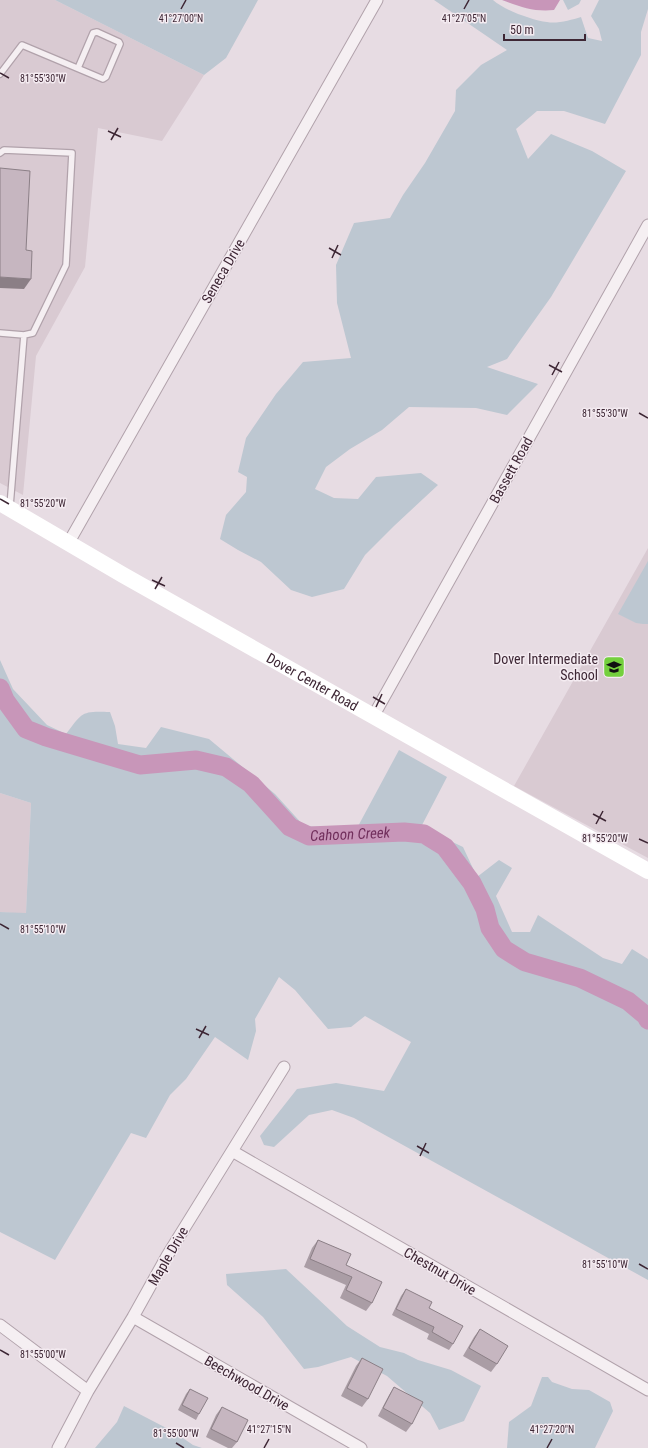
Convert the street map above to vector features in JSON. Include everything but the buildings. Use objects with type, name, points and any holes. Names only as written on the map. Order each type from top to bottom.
[{"type":"street","name":"Seneca Drive","points":[[69,542],[377,0]]},
{"type":"street","name":"Bassett Road","points":[[374,716],[648,225]]},
{"type":"street","name":"Dover Center Road","points":[[5,505],[123,575],[648,871]]},
{"type":"street","name":"Maple Drive","points":[[58,1448],[88,1391],[134,1317],[167,1256],[284,1067]]},
{"type":"street","name":"Chestnut Drive","points":[[232,1151],[648,1390]]},
{"type":"street","name":"Beechwood Drive","points":[[134,1317],[362,1448]]},
{"type":"street","points":[[0,1325],[88,1391]]},
{"type":"lane","points":[[0,74],[22,45],[103,79],[106,77],[120,44],[119,42],[96,32],[93,33],[78,68]]},
{"type":"lane","points":[[0,153],[4,150],[72,153],[66,265],[33,333],[24,335],[0,334]]},
{"type":"lane","points":[[5,505],[24,335]]},
{"type":"shaded area","points":[[0,0],[55,0],[204,75],[162,141],[98,128],[85,267],[36,356],[23,495],[0,483]]},
{"type":"shaded area","points":[[55,0],[258,0],[226,58],[204,75]]},
{"type":"shaded area","points":[[434,0],[493,0],[518,14],[541,21],[555,22],[581,17],[588,38],[602,41],[599,29],[591,16],[599,0],[648,0],[648,9],[641,32],[641,55],[605,124],[564,111],[537,111],[516,129],[528,159],[551,134],[592,151],[626,171],[551,297],[507,359],[487,367],[538,384],[507,415],[476,408],[409,407],[382,430],[350,449],[326,467],[315,489],[334,498],[358,499],[376,477],[421,473],[438,485],[365,555],[344,589],[312,597],[291,590],[261,562],[220,539],[226,515],[246,492],[247,477],[238,472],[246,438],[276,394],[303,362],[351,358],[337,303],[336,265],[354,223],[390,218],[403,195],[425,163],[455,111],[456,90],[481,65],[507,50]]},
{"type":"shaded area","points":[[502,0],[560,0],[554,10],[540,10],[515,5]]},
{"type":"shaded area","points":[[563,0],[581,0],[579,4],[568,10]]},
{"type":"shaded area","name":"Dover Intermediate School","points":[[648,548],[648,858],[514,786]]},
{"type":"shaded area","points":[[648,561],[648,624],[643,624],[636,623],[618,614]]},
{"type":"shaded area","points":[[0,660],[13,689],[47,725],[66,734],[76,721],[84,714],[93,712],[110,712],[115,726],[118,744],[146,748],[161,727],[209,739],[275,794],[304,826],[356,830],[399,750],[447,777],[421,827],[463,847],[477,877],[499,860],[512,868],[496,896],[512,932],[530,932],[538,915],[603,958],[622,964],[632,949],[648,959],[648,1280],[354,1118],[332,1110],[309,1115],[274,1147],[264,1145],[260,1136],[297,1089],[336,1083],[384,1091],[411,1042],[365,1016],[351,1027],[328,1029],[295,990],[279,977],[255,1019],[256,1031],[248,1060],[215,1037],[186,1079],[170,1095],[146,1138],[131,1133],[55,1260],[0,1232],[0,912],[26,913],[31,803],[0,793]]},
{"type":"shaded area","points":[[0,793],[31,803],[26,914],[0,912]]},
{"type":"shaded area","points":[[286,1269],[347,1326],[380,1347],[404,1353],[418,1360],[451,1370],[481,1386],[464,1421],[439,1430],[430,1413],[387,1376],[351,1357],[318,1367],[304,1369],[263,1317],[227,1285],[226,1274]]},
{"type":"shaded area","points":[[542,1377],[548,1377],[552,1382],[572,1389],[589,1390],[610,1402],[613,1411],[595,1448],[507,1448],[509,1422],[531,1406]]},
{"type":"shaded area","points":[[124,1406],[174,1432],[193,1445],[202,1448],[95,1448],[117,1422]]},
{"type":"waterway","name":"Cahoon Creek","points":[[0,688],[5,700],[26,729],[46,737],[140,765],[196,760],[226,767],[251,784],[290,827],[309,836],[404,832],[424,834],[445,847],[472,883],[485,909],[490,928],[504,949],[525,962],[580,978],[628,1001],[646,1016],[648,1020]]},
{"type":"place","name":"Dover Intermediate School","points":[[614,667]]}]
